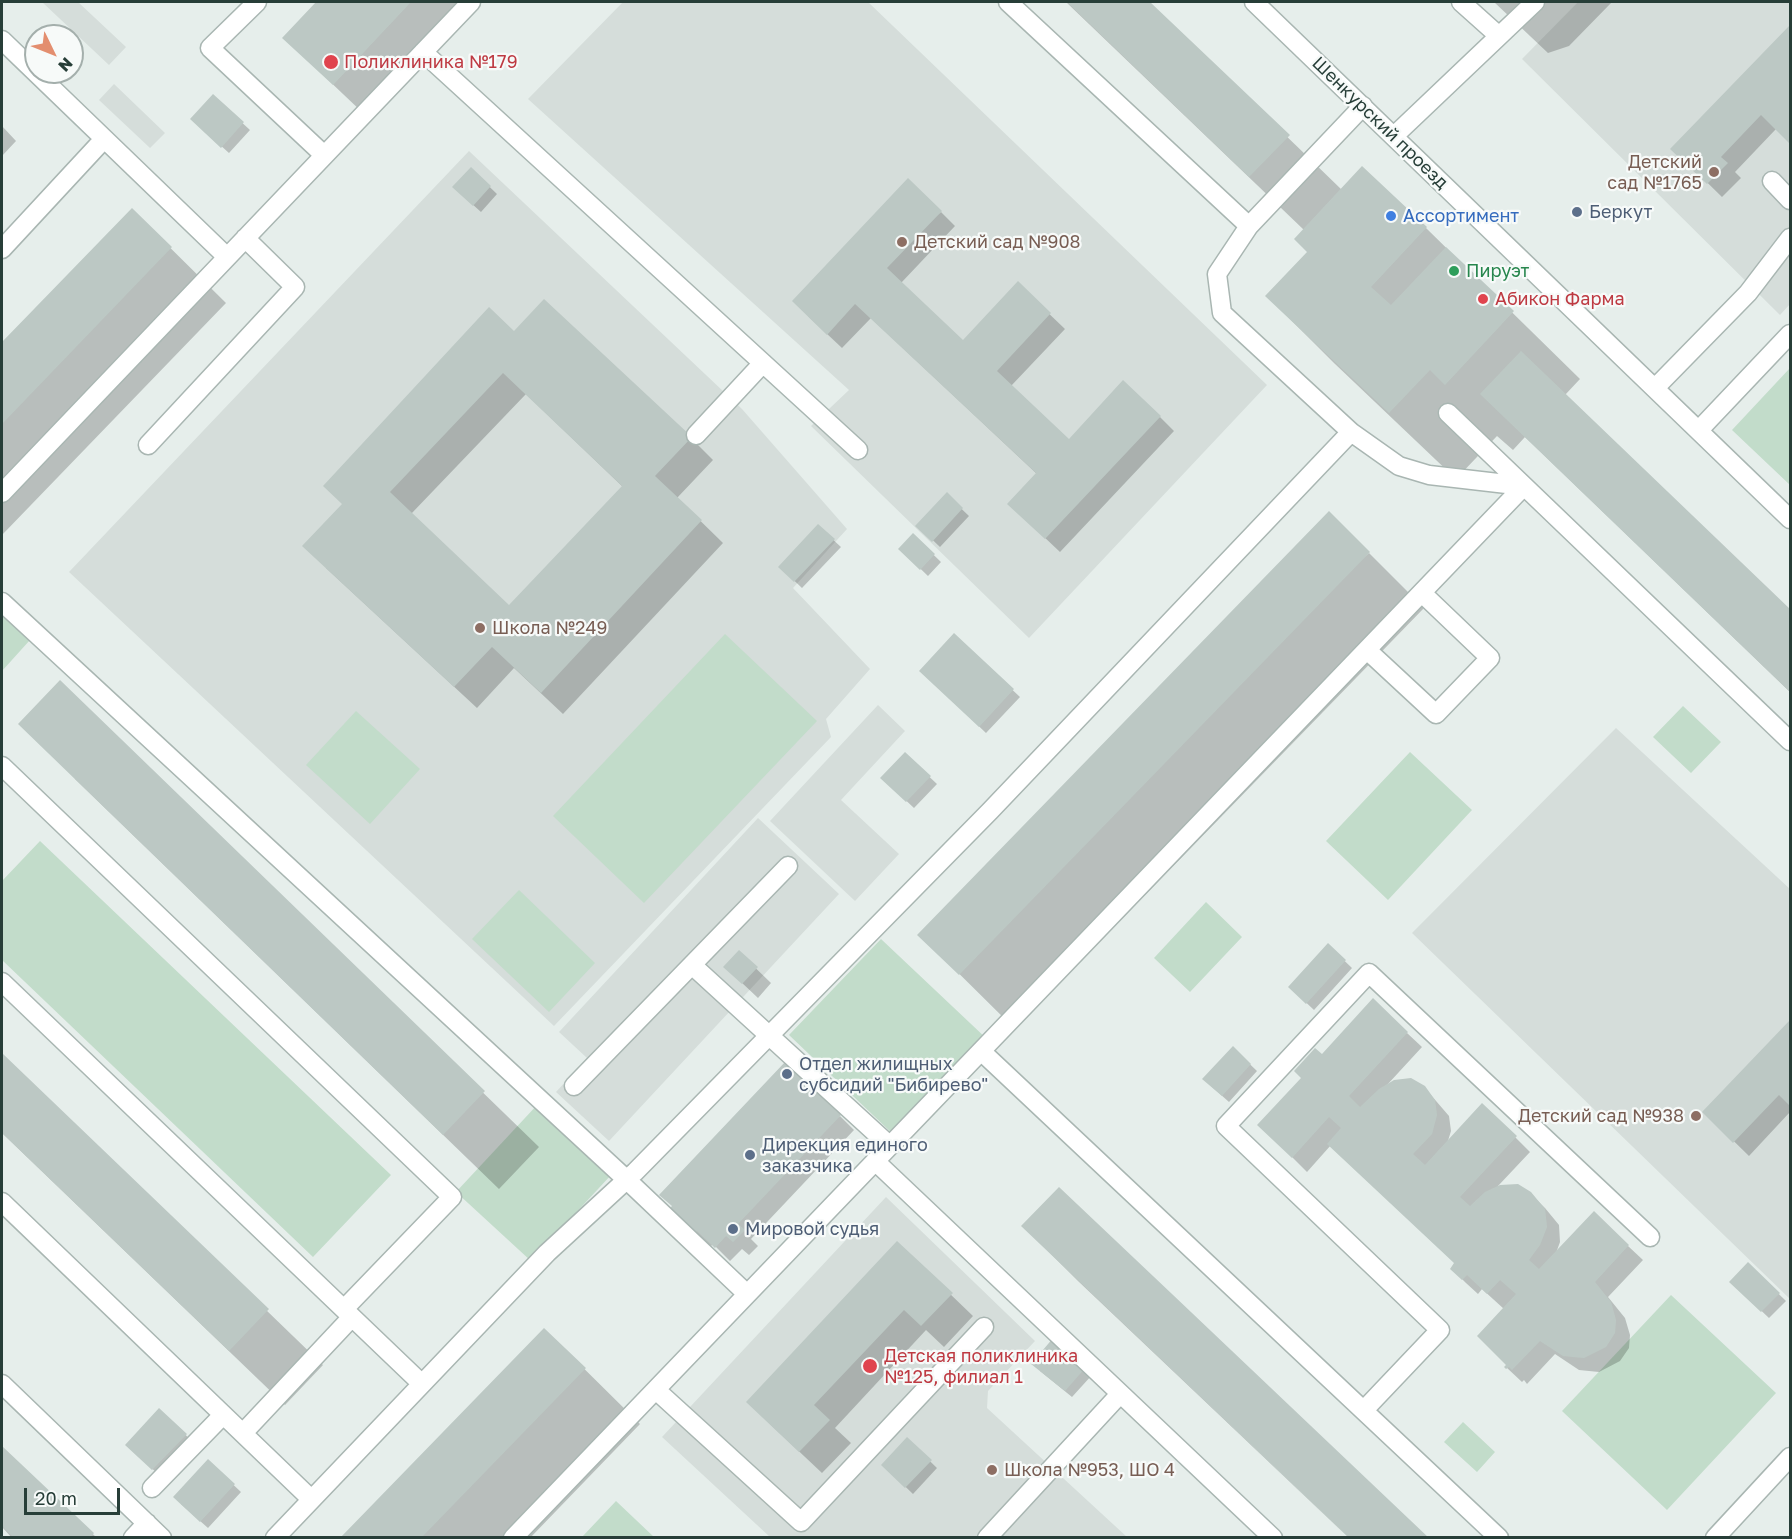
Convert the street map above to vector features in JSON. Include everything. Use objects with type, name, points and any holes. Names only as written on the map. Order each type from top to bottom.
[{"type":"street","points":[[257,2],[210,48],[324,155]]},
{"type":"street","points":[[2,493],[471,2]]},
{"type":"street","points":[[1008,2],[1249,226]]},
{"type":"street","name":"Шенкурский проезд","points":[[1254,2],[1791,519]]},
{"type":"street","points":[[1461,2],[1499,36]]},
{"type":"street","points":[[1394,136],[1535,2]]},
{"type":"street","points":[[2,40],[227,257]]},
{"type":"street","points":[[423,52],[858,450]]},
{"type":"street","points":[[1363,106],[1249,226],[1217,274],[1222,313],[1351,432],[1399,466],[1429,475],[1524,486]]},
{"type":"street","points":[[2,249],[105,139]]},
{"type":"street","points":[[1772,181],[1791,200]]},
{"type":"street","points":[[148,446],[295,287],[245,238]]},
{"type":"street","points":[[1655,388],[1748,293],[1791,238]]},
{"type":"street","points":[[1699,430],[1791,334]]},
{"type":"street","points":[[696,435],[763,363]]},
{"type":"street","points":[[1448,413],[1791,741]]},
{"type":"street","points":[[274,1538],[547,1253],[627,1180],[990,811],[1351,432]]},
{"type":"street","points":[[513,1538],[1524,486]]},
{"type":"street","points":[[1367,650],[1436,714],[1490,658],[1422,592]]},
{"type":"street","points":[[2,602],[627,1180],[747,1294]]},
{"type":"street","points":[[2,765],[452,1197],[243,1433]]},
{"type":"street","points":[[574,1086],[788,866]]},
{"type":"street","points":[[692,965],[890,1146]]},
{"type":"street","points":[[1364,1410],[1440,1330],[1226,1126],[1369,973],[1650,1237]]},
{"type":"street","points":[[2,981],[422,1384]]},
{"type":"street","points":[[981,1051],[1499,1538]]},
{"type":"street","points":[[875,1161],[1273,1538]]},
{"type":"street","points":[[2,1202],[311,1499]]},
{"type":"street","points":[[656,1390],[801,1522],[984,1327]]},
{"type":"street","points":[[2,1384],[162,1538]]},
{"type":"street","points":[[992,1536],[1120,1394]]},
{"type":"street","points":[[152,1488],[223,1415]]},
{"type":"street","points":[[1715,1538],[1791,1457]]},
{"type":"street","points":[[133,1538],[147,1523]]},
{"type":"shaded area","points":[[42,2],[78,2],[126,47],[109,65],[84,41],[84,24],[65,24]]},
{"type":"shaded area","name":"Детский сад №908","points":[[623,2],[868,2],[1267,385],[1029,638],[811,426],[849,390],[528,99]]},
{"type":"shaded area","name":"Детский сад №1765","points":[[1578,2],[1790,2],[1790,304],[1780,315],[1522,59]]},
{"type":"shaded area","points":[[114,84],[165,133],[150,148],[99,100]]},
{"type":"shaded area","name":"Школа №249","points":[[469,151],[742,409],[847,529],[793,588],[870,669],[826,719],[831,737],[554,1026],[69,572]]},
{"type":"shaded area","points":[[878,705],[905,731],[841,800],[899,854],[855,901],[770,821]]},
{"type":"shaded area","name":"Детский сад №938","points":[[1616,728],[1790,889],[1790,1299],[1412,933]]},
{"type":"shaded area","points":[[758,818],[839,894],[609,1141],[556,1092],[587,1058],[559,1032]]},
{"type":"shaded area","name":"Детская поликлиника №125, филиал 1","points":[[886,1197],[1035,1341],[988,1391],[987,1408],[1127,1537],[770,1537],[662,1437]]},
{"type":"green space","points":[[1790,368],[1790,485],[1732,430]]},
{"type":"green space","points":[[2,614],[30,640],[2,671]]},
{"type":"green space","points":[[725,634],[817,721],[644,903],[553,816]]},
{"type":"green space","points":[[1683,706],[1721,742],[1691,773],[1653,737]]},
{"type":"green space","points":[[356,711],[420,769],[370,824],[306,765]]},
{"type":"green space","points":[[1410,752],[1472,810],[1388,900],[1326,841]]},
{"type":"green space","points":[[40,841],[391,1175],[313,1257],[2,960],[2,881]]},
{"type":"green space","points":[[519,890],[595,963],[549,1012],[472,939]]},
{"type":"green space","points":[[1206,902],[1242,937],[1190,992],[1154,958]]},
{"type":"green space","points":[[881,939],[988,1040],[896,1137],[789,1035]]},
{"type":"green space","points":[[538,1104],[612,1174],[531,1261],[456,1192]]},
{"type":"green space","points":[[1671,1295],[1776,1393],[1667,1510],[1562,1411]]},
{"type":"green space","points":[[1463,1422],[1495,1452],[1477,1472],[1444,1442]]},
{"type":"green space","points":[[616,1501],[654,1537],[582,1537]]},
{"type":"building","name":"Поликлиника №179","points":[[316,2],[411,2],[333,85],[282,38]]},
{"type":"building","points":[[1067,2],[1150,2],[1290,135],[1249,177]]},
{"type":"building","points":[[1790,25],[1790,144],[1761,115],[1721,157],[1728,163],[1707,184],[1670,149]]},
{"type":"building","points":[[213,94],[244,122],[221,148],[190,119]]},
{"type":"building","points":[[1362,166],[1427,227],[1371,287],[1391,305],[1446,247],[1514,311],[1445,385],[1430,370],[1389,413],[1265,296],[1307,252],[1294,239]]},
{"type":"building","points":[[471,167],[491,186],[473,206],[452,187]]},
{"type":"building","points":[[908,178],[942,211],[887,268],[963,340],[1018,281],[1051,313],[997,371],[1069,439],[1123,380],[1161,416],[1045,539],[1007,504],[1036,473],[855,304],[827,335],[792,301]]},
{"type":"building","points":[[132,208],[172,247],[2,424],[2,342]]},
{"type":"building","points":[[544,299],[692,437],[655,476],[702,520],[541,693],[492,647],[454,687],[302,546],[342,504],[323,486],[489,307],[514,331]],"holes":[[[503,373],[622,486],[509,605],[390,492]]]},
{"type":"building","points":[[1521,351],[1790,609],[1790,692],[1480,394]]},
{"type":"building","points":[[947,492],[963,508],[932,542],[915,526]]},
{"type":"building","points":[[1329,511],[1370,552],[959,975],[917,935]]},
{"type":"building","points":[[818,524],[835,539],[794,582],[778,567]]},
{"type":"building","points":[[913,533],[935,554],[920,570],[898,549]]},
{"type":"building","points":[[954,633],[1014,689],[979,727],[919,671]]},
{"type":"building","points":[[60,680],[485,1091],[443,1135],[18,724]]},
{"type":"building","points":[[905,752],[931,776],[906,802],[880,778]]},
{"type":"building","points":[[1328,943],[1346,960],[1306,1004],[1288,987]]},
{"type":"building","points":[[739,950],[758,967],[742,984],[723,967]]},
{"type":"building","points":[[1373,998],[1408,1032],[1349,1096],[1360,1107],[1379,1089],[1394,1080],[1411,1078],[1425,1086],[1435,1100],[1437,1115],[1432,1134],[1413,1154],[1425,1165],[1482,1103],[1517,1136],[1460,1197],[1470,1206],[1485,1192],[1500,1185],[1518,1184],[1531,1192],[1545,1209],[1547,1227],[1540,1245],[1529,1260],[1539,1269],[1594,1211],[1629,1245],[1595,1282],[1611,1302],[1616,1320],[1615,1333],[1606,1347],[1584,1358],[1563,1356],[1540,1341],[1512,1370],[1509,1367],[1506,1369],[1504,1367],[1506,1365],[1477,1336],[1516,1294],[1500,1280],[1487,1294],[1467,1275],[1462,1280],[1450,1269],[1454,1263],[1327,1144],[1341,1128],[1329,1117],[1292,1158],[1257,1125],[1301,1078],[1294,1071],[1315,1048],[1322,1054]]},
{"type":"building","points":[[1790,1020],[1790,1106],[1779,1095],[1733,1143],[1702,1112]]},
{"type":"building","points":[[1233,1046],[1251,1064],[1222,1096],[1202,1079]]},
{"type":"building","points":[[2,1053],[269,1309],[229,1351],[2,1133]]},
{"type":"building","name":"Дирекция единого заказчика","points":[[785,1062],[841,1115],[738,1224],[745,1230],[733,1242],[726,1236],[715,1248],[697,1231],[691,1238],[665,1214],[672,1206],[659,1195]]},
{"type":"building","points":[[1059,1187],[1429,1538],[1349,1538],[1021,1226]]},
{"type":"building","points":[[897,1241],[953,1293],[921,1326],[904,1310],[814,1405],[830,1420],[799,1452],[746,1402]]},
{"type":"building","points":[[1748,1262],[1780,1293],[1761,1312],[1729,1282]]},
{"type":"building","points":[[544,1328],[586,1368],[421,1538],[340,1538]]},
{"type":"building","points":[[1054,1337],[1086,1367],[1065,1391],[1031,1364]]},
{"type":"building","points":[[159,1408],[187,1434],[152,1470],[125,1445]]},
{"type":"building","points":[[907,1437],[932,1460],[905,1488],[881,1465]]},
{"type":"building","points":[[2,1446],[94,1533],[90,1538],[14,1538],[2,1526]]},
{"type":"building","points":[[208,1459],[235,1484],[200,1522],[173,1497]]},
{"type":"place","name":"Поликлиника №179","points":[[331,62]]},
{"type":"place","name":"Детский сад №1765","points":[[1714,172]]},
{"type":"place","name":"Беркут","points":[[1577,212]]},
{"type":"place","name":"Ассортимент","points":[[1391,216]]},
{"type":"place","name":"Детский сад №908","points":[[902,242]]},
{"type":"place","name":"Пируэт","points":[[1454,271]]},
{"type":"place","name":"Абикон Фарма","points":[[1483,299]]},
{"type":"place","name":"Школа №249","points":[[480,628]]},
{"type":"place","name":"Отдел жилищных субсидий \"Бибирево\"","points":[[787,1074]]},
{"type":"place","name":"Детский сад №938","points":[[1696,1116]]},
{"type":"place","name":"Дирекция единого заказчика","points":[[750,1155]]},
{"type":"place","name":"Мировой судья","points":[[733,1229]]},
{"type":"place","name":"Детская поликлиника №125, филиал 1","points":[[870,1366]]},
{"type":"place","name":"Школа №953, ШО 4","points":[[992,1470]]}]
